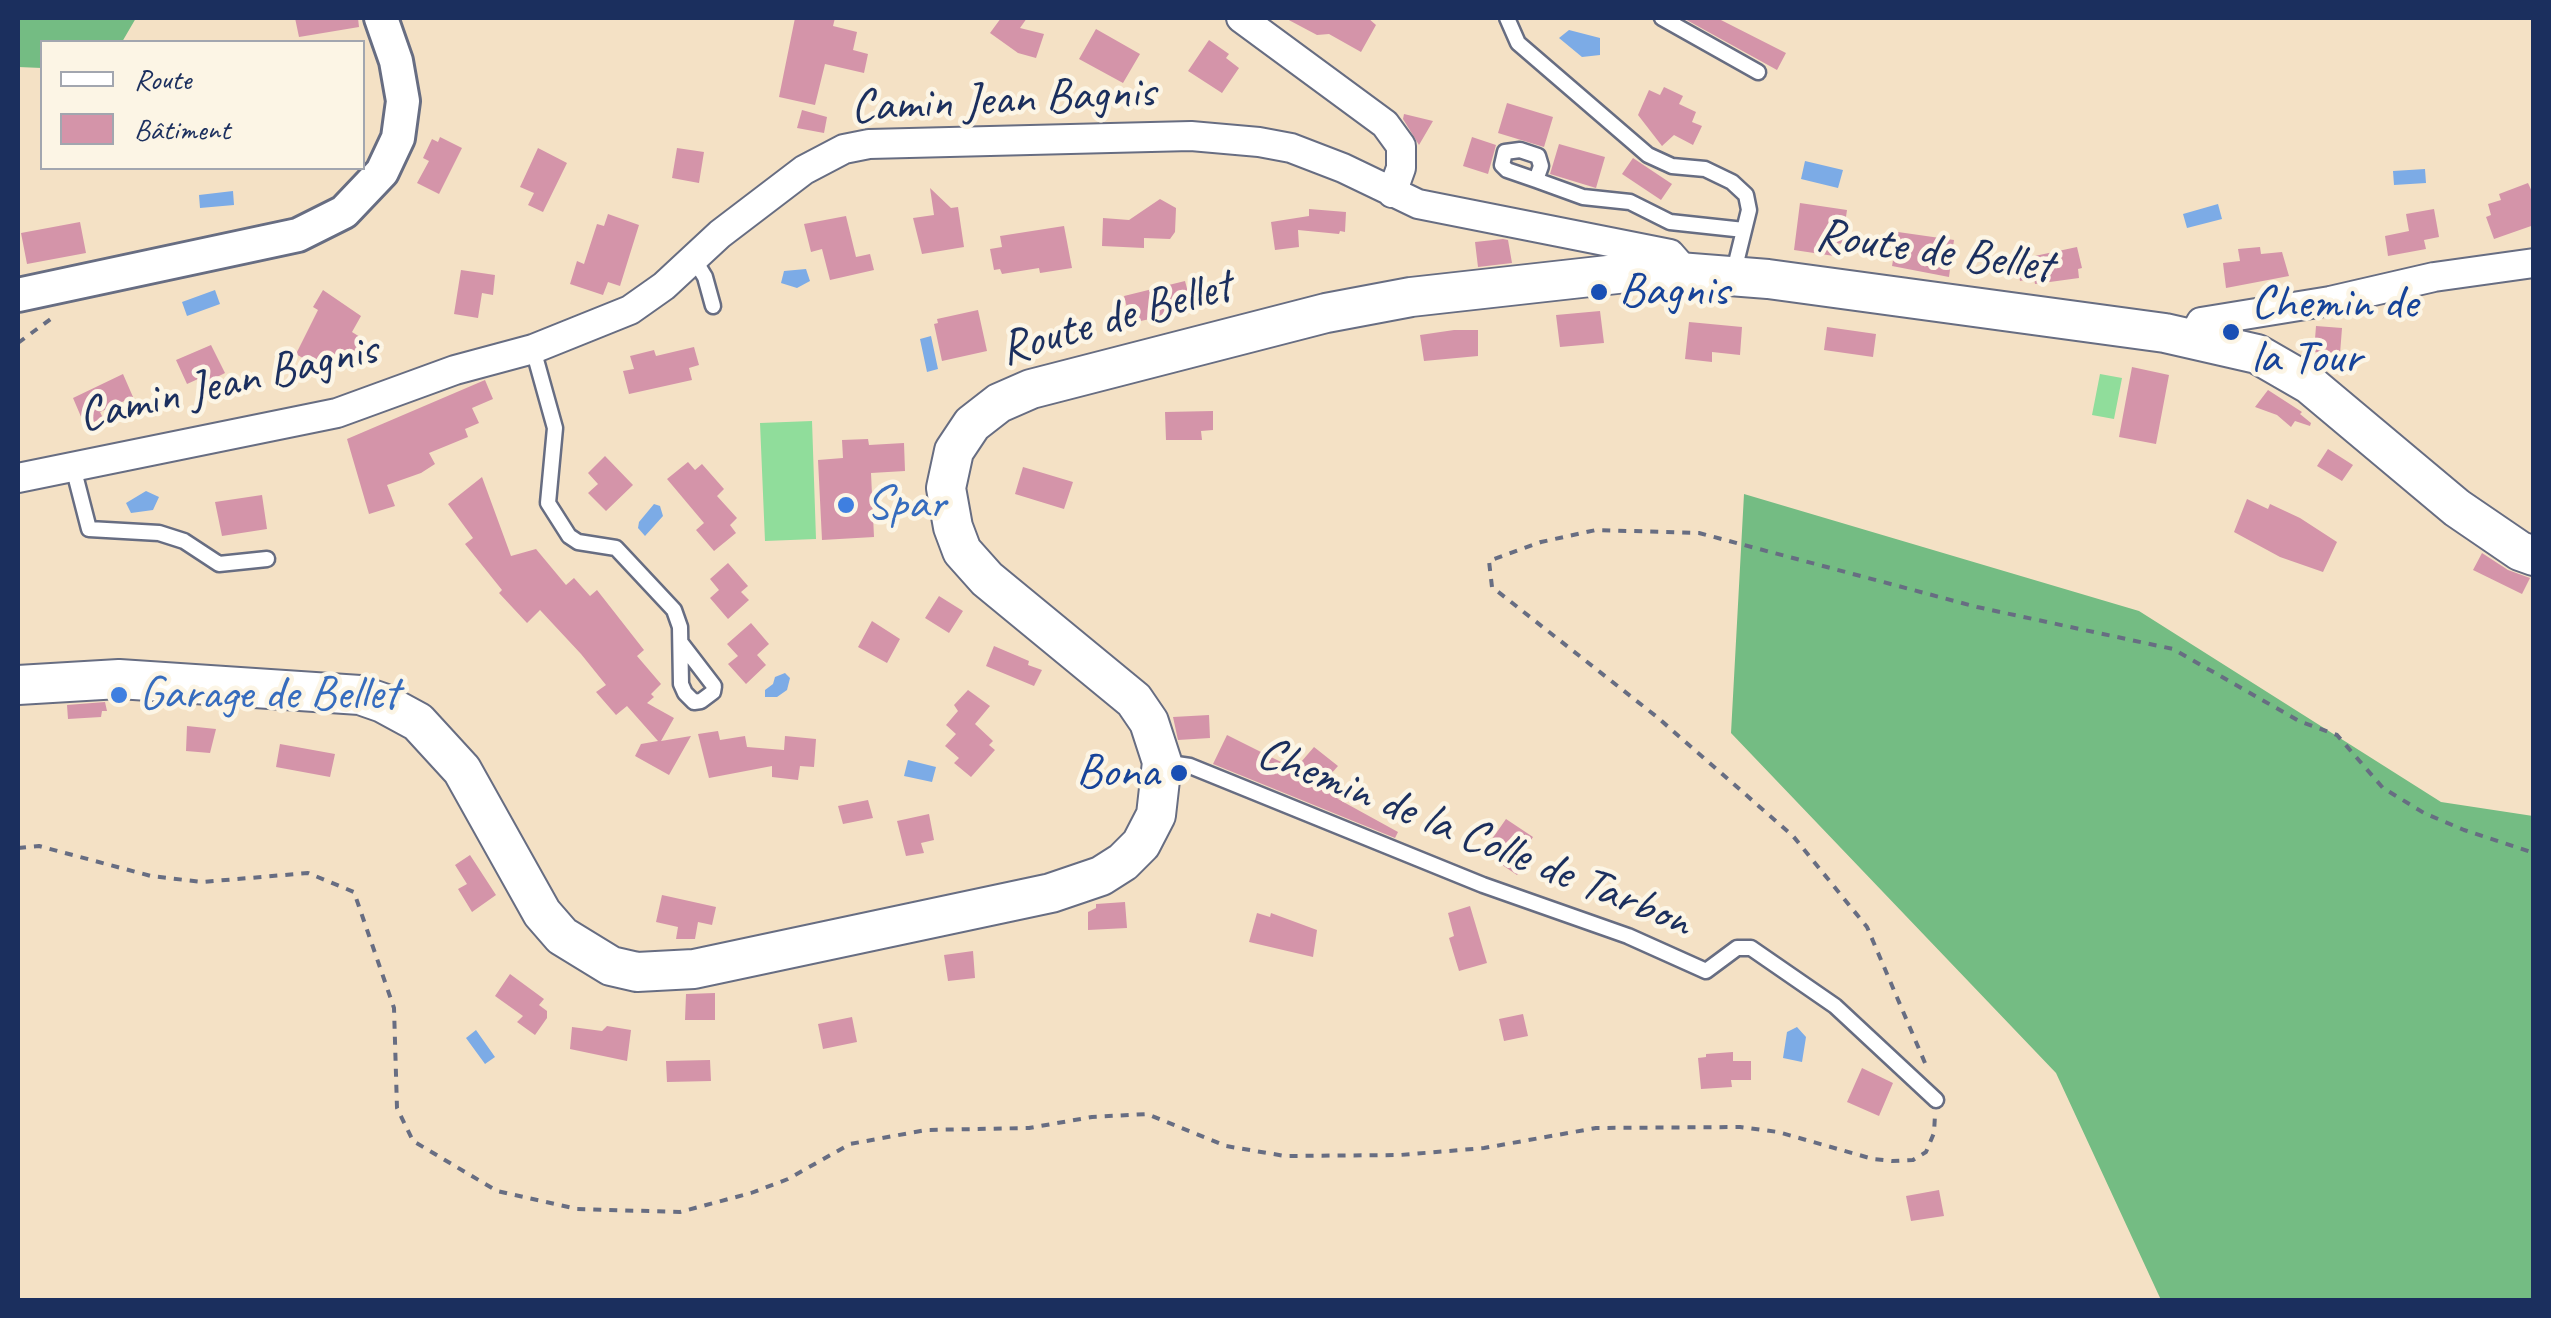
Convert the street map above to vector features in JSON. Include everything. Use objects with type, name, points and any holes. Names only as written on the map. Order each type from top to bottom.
[{"type":"main road","name":"Route de Bellet","points":[[18,685],[119,679],[346,694],[383,703],[418,722],[462,770],[542,913],[562,936],[611,966],[638,972],[694,969],[1051,893],[1117,867],[1142,844],[1156,815],[1162,762],[1149,722],[1134,700],[987,579],[962,551],[952,527],[946,488],[954,451],[972,424],[998,403],[1031,389],[1326,313],[1411,298],[1654,270],[1733,276],[2192,338],[2256,354],[2293,374],[2457,508],[2534,556]]},
{"type":"street","points":[[18,295],[298,236],[344,212],[382,172],[398,138],[403,101],[396,61],[381,18]]},
{"type":"street","points":[[1241,18],[1385,124],[1401,146],[1401,168],[1392,194]]},
{"type":"street","name":"Camin Jean Bagnis","points":[[18,478],[337,414],[455,370],[534,349],[630,310],[804,170],[844,150],[869,144],[1233,138],[1291,148],[1418,204],[1670,254],[1684,271]]},
{"type":"street","points":[[2192,338],[2201,322],[2342,299],[2434,277],[2534,263]]},
{"type":"lane","points":[[1508,18],[1518,43],[1648,155],[1672,166],[1704,168],[1732,182],[1746,195],[1749,210],[1733,276]]},
{"type":"lane","points":[[1662,18],[1758,72]]},
{"type":"lane","points":[[1536,180],[1584,196],[1630,202],[1670,222],[1744,230]]},
{"type":"lane","points":[[694,259],[705,277],[713,306]]},
{"type":"lane","points":[[534,349],[555,428],[548,487],[552,509],[569,536],[578,542],[616,548],[625,554],[674,610],[681,642]]},
{"type":"lane","points":[[72,467],[89,529],[158,533],[184,541],[218,564],[266,559]]},
{"type":"lane","name":"Chemin de la Colle de Tarbon","points":[[1162,762],[1190,766],[1483,884],[1628,936],[1706,972],[1737,948],[1751,948],[1835,1006],[1936,1100]]},
{"type":"path","points":[[18,848],[39,846],[151,876],[202,882],[308,873],[354,892],[394,1008],[397,1108],[413,1141],[497,1191],[577,1209],[680,1212],[788,1179],[850,1144],[926,1130],[1029,1128],[1092,1117],[1147,1114],[1226,1146],[1285,1156],[1484,1148],[1596,1128],[1709,1127],[1778,1132],[1872,1160],[1913,1160],[1926,1152],[1934,1134],[1936,1100],[1932,1078],[1867,927],[1793,836],[1656,717],[1492,587],[1489,561],[1541,542],[1596,530],[1699,534],[1977,608],[2173,649],[2298,721],[2337,735],[2383,788],[2424,813],[2534,853]]},
{"type":"green space","points":[[18,18],[136,18],[123,40],[40,40],[40,68],[18,67]]},
{"type":"green space","points":[[2100,374],[2122,378],[2114,419],[2092,415]]},
{"type":"green space","points":[[812,421],[816,539],[765,541],[760,423]]},
{"type":"green space","points":[[1744,494],[2139,611],[2441,802],[2533,816],[2533,1300],[2161,1300],[2056,1073],[1731,733]]},
{"type":"water","points":[[1569,30],[1600,38],[1600,55],[1582,57],[1559,38]]},
{"type":"water","points":[[1805,161],[1843,170],[1838,188],[1801,179]]},
{"type":"water","points":[[2425,169],[2426,183],[2394,185],[2393,171]]},
{"type":"water","points":[[233,191],[234,205],[200,208],[199,195]]},
{"type":"water","points":[[2218,204],[2222,219],[2187,228],[2183,214]]},
{"type":"water","points":[[806,269],[810,281],[797,288],[781,283],[784,271]]},
{"type":"water","points":[[215,290],[220,304],[187,316],[182,302]]},
{"type":"water","points":[[931,336],[938,369],[927,372],[920,339]]},
{"type":"water","points":[[146,491],[159,497],[153,510],[131,513],[126,503]]},
{"type":"water","points":[[654,504],[660,506],[663,516],[645,536],[638,528],[639,522]]},
{"type":"water","points":[[785,673],[790,678],[787,690],[777,697],[765,697],[765,690],[775,677]]},
{"type":"water","points":[[908,760],[936,767],[932,782],[904,776]]},
{"type":"water","points":[[1797,1027],[1806,1037],[1802,1062],[1783,1058],[1787,1032]]},
{"type":"water","points":[[476,1030],[495,1057],[485,1064],[466,1038]]},
{"type":"building","points":[[295,18],[358,18],[359,27],[299,37]]},
{"type":"building","points":[[795,18],[835,18],[833,26],[857,32],[853,50],[868,54],[864,73],[825,64],[815,105],[779,97]]},
{"type":"building","points":[[1001,18],[1027,18],[1020,28],[1044,34],[1036,58],[1018,53],[990,33]]},
{"type":"building","points":[[1285,18],[1368,18],[1376,25],[1361,52],[1329,34],[1317,35]]},
{"type":"building","points":[[1683,18],[1717,18],[1786,53],[1777,70]]},
{"type":"building","points":[[1096,29],[1140,54],[1123,83],[1079,59]]},
{"type":"building","points":[[1209,40],[1229,54],[1226,58],[1239,68],[1222,93],[1188,71]]},
{"type":"building","points":[[1664,87],[1683,96],[1679,104],[1696,112],[1692,122],[1702,126],[1693,145],[1674,135],[1662,146],[1638,115],[1649,90],[1660,95]]},
{"type":"building","points":[[1507,103],[1553,117],[1544,147],[1498,133]]},
{"type":"building","points":[[802,110],[827,117],[824,133],[797,128]]},
{"type":"building","points":[[1404,114],[1433,121],[1419,145],[1403,119]]},
{"type":"building","points":[[440,137],[462,148],[439,194],[417,183],[429,161],[423,158],[432,139],[438,142]]},
{"type":"building","points":[[1472,137],[1496,145],[1488,174],[1463,166]]},
{"type":"building","points":[[1559,144],[1605,157],[1596,188],[1550,174]]},
{"type":"building","points":[[538,148],[567,163],[543,212],[528,205],[534,193],[520,187]]},
{"type":"building","points":[[677,148],[704,152],[699,183],[672,178]]},
{"type":"building","points":[[1633,158],[1672,184],[1661,200],[1622,174]]},
{"type":"building","points":[[2528,183],[2534,196],[2534,225],[2494,239],[2486,217],[2491,215],[2488,204],[2501,200],[2499,194]]},
{"type":"building","points":[[930,188],[951,208],[958,207],[964,247],[922,254],[913,218],[934,215]]},
{"type":"building","points":[[1160,199],[1176,208],[1175,232],[1170,239],[1144,238],[1144,248],[1102,246],[1103,218],[1129,220]]},
{"type":"building","points":[[1800,203],[1847,210],[1842,244],[1836,243],[1834,256],[1794,250]]},
{"type":"building","points":[[1309,209],[1346,212],[1345,232],[1298,230],[1299,247],[1275,250],[1271,222],[1309,216]]},
{"type":"building","points":[[2434,209],[2439,237],[2424,240],[2426,249],[2388,256],[2385,236],[2409,231],[2406,214]]},
{"type":"building","points":[[608,214],[639,225],[620,286],[608,282],[603,295],[570,284],[577,261],[584,264],[597,224],[604,226]]},
{"type":"building","points":[[846,216],[856,257],[870,254],[874,270],[830,280],[822,249],[811,252],[804,224]]},
{"type":"building","points":[[80,222],[86,253],[27,264],[21,233]]},
{"type":"building","points":[[1064,226],[1072,268],[1002,274],[1000,269],[994,270],[990,249],[1002,247],[1000,236]]},
{"type":"building","points":[[1898,232],[1954,240],[1949,277],[1892,266]]},
{"type":"building","points":[[1508,240],[1512,263],[1478,267],[1475,242]]},
{"type":"building","points":[[2077,247],[2082,268],[2078,269],[2079,278],[2035,284],[2034,278],[2020,281],[2016,260]]},
{"type":"building","points":[[2260,247],[2261,254],[2282,252],[2289,276],[2226,288],[2223,263],[2240,261],[2238,249]]},
{"type":"building","points":[[461,270],[495,275],[493,295],[482,293],[478,318],[454,314]]},
{"type":"building","points":[[1185,281],[1191,304],[1187,305],[1188,311],[1131,323],[1124,296]]},
{"type":"building","points":[[323,290],[361,316],[352,332],[360,337],[352,365],[335,354],[326,372],[296,354],[318,310],[313,307]]},
{"type":"building","points":[[978,310],[987,351],[942,361],[934,324],[937,319]]},
{"type":"building","points":[[1600,311],[1604,343],[1560,347],[1556,315]]},
{"type":"building","points":[[1689,322],[1742,327],[1740,355],[1712,352],[1712,362],[1685,359]]},
{"type":"building","points":[[2316,326],[2342,328],[2340,354],[2314,352]]},
{"type":"building","points":[[1827,327],[1876,334],[1873,357],[1824,350]]},
{"type":"building","points":[[1478,330],[1478,356],[1424,361],[1420,335]]},
{"type":"building","points":[[211,345],[225,373],[201,385],[198,379],[187,384],[176,360]]},
{"type":"building","points":[[694,347],[699,365],[689,368],[692,380],[629,394],[623,371],[634,369],[630,356],[654,350],[656,356]]},
{"type":"building","points":[[2132,367],[2169,375],[2156,444],[2119,437]]},
{"type":"building","points":[[123,374],[133,397],[100,412],[103,418],[85,426],[73,398]]},
{"type":"building","points":[[485,380],[493,399],[472,408],[479,423],[465,429],[468,437],[429,453],[435,464],[421,473],[387,485],[395,506],[369,514],[347,439]]},
{"type":"building","points":[[2268,390],[2302,412],[2310,426],[2295,421],[2291,427],[2277,415],[2255,407]]},
{"type":"building","points":[[1213,411],[1213,430],[1201,431],[1202,440],[1166,440],[1165,412]]},
{"type":"building","name":"Spar","points":[[868,439],[869,445],[904,443],[905,471],[871,473],[874,537],[822,540],[818,460],[843,458],[842,440]]},
{"type":"building","points":[[2328,449],[2353,465],[2342,481],[2317,466]]},
{"type":"building","points":[[605,456],[633,485],[606,511],[588,493],[598,484],[588,473]]},
{"type":"building","points":[[688,462],[695,470],[702,464],[724,489],[717,496],[737,518],[730,525],[736,533],[714,551],[696,530],[704,523],[667,479]]},
{"type":"building","points":[[1023,467],[1073,482],[1064,509],[1015,494]]},
{"type":"building","points":[[482,477],[511,556],[536,549],[566,585],[574,578],[590,596],[597,590],[644,650],[637,656],[661,684],[647,703],[674,718],[661,741],[691,736],[669,775],[635,756],[641,744],[658,741],[627,706],[616,715],[596,692],[606,685],[581,654],[540,610],[527,623],[499,593],[502,590],[465,544],[473,538],[448,504]]},
{"type":"building","points":[[262,495],[267,529],[222,536],[215,502]]},
{"type":"building","points":[[2247,499],[2268,509],[2270,504],[2300,518],[2337,542],[2323,572],[2280,557],[2234,532]]},
{"type":"building","points":[[2482,553],[2508,570],[2530,578],[2522,594],[2473,570]]},
{"type":"building","points":[[728,563],[748,586],[741,592],[749,600],[728,619],[710,598],[719,590],[710,579]]},
{"type":"building","points":[[939,596],[963,611],[949,633],[925,618]]},
{"type":"building","points":[[872,621],[900,639],[887,663],[858,647]]},
{"type":"building","points":[[751,623],[769,644],[757,655],[766,665],[746,684],[728,664],[738,656],[727,644]]},
{"type":"building","points":[[994,646],[1042,670],[1034,686],[986,666]]},
{"type":"building","points":[[968,690],[990,706],[975,724],[993,741],[989,745],[995,750],[971,777],[954,763],[959,758],[945,746],[956,734],[946,725],[958,711],[954,705]]},
{"type":"building","points":[[105,702],[107,711],[102,711],[101,717],[68,719],[67,705]]},
{"type":"building","points":[[1209,715],[1210,738],[1178,740],[1173,717]]},
{"type":"building","points":[[187,726],[216,729],[210,753],[186,751]]},
{"type":"building","points":[[718,731],[720,740],[745,736],[747,747],[784,750],[785,736],[816,739],[814,767],[800,766],[798,780],[772,777],[772,766],[709,778],[698,734]]},
{"type":"building","points":[[1227,735],[1295,769],[1314,747],[1338,766],[1322,784],[1338,799],[1398,832],[1395,838],[1213,764]]},
{"type":"building","points":[[280,744],[335,754],[330,777],[276,767]]},
{"type":"building","points":[[868,800],[873,818],[843,824],[838,806]]},
{"type":"building","points":[[929,814],[934,840],[921,843],[924,853],[906,856],[897,821]]},
{"type":"building","points":[[1506,819],[1533,837],[1524,850],[1531,855],[1517,875],[1483,852]]},
{"type":"building","points":[[470,855],[496,895],[472,912],[458,889],[467,884],[455,865]]},
{"type":"building","points":[[662,895],[716,907],[712,925],[698,922],[695,939],[676,939],[678,927],[656,922]]},
{"type":"building","points":[[1125,902],[1127,928],[1088,930],[1088,912],[1096,904]]},
{"type":"building","points":[[1470,906],[1487,963],[1459,971],[1449,938],[1454,936],[1448,913]]},
{"type":"building","points":[[1257,913],[1270,917],[1271,913],[1317,930],[1313,957],[1249,942]]},
{"type":"building","points":[[973,951],[975,978],[948,981],[944,955]]},
{"type":"building","points":[[510,974],[544,999],[539,1005],[547,1011],[547,1018],[535,1035],[517,1022],[523,1016],[495,996]]},
{"type":"building","points":[[715,993],[715,1020],[685,1020],[686,994]]},
{"type":"building","points":[[1523,1014],[1528,1036],[1504,1041],[1499,1019]]},
{"type":"building","points":[[852,1017],[857,1042],[823,1049],[818,1024]]},
{"type":"building","points":[[607,1026],[631,1030],[627,1061],[570,1049],[572,1027],[602,1031]]},
{"type":"building","points":[[1733,1052],[1733,1061],[1751,1061],[1751,1080],[1731,1080],[1732,1087],[1701,1089],[1698,1058]]},
{"type":"building","points":[[710,1060],[711,1081],[667,1082],[666,1061]]},
{"type":"building","points":[[1862,1068],[1893,1083],[1879,1116],[1847,1102]]},
{"type":"building","points":[[1939,1190],[1944,1216],[1911,1221],[1906,1196]]},
{"type":"place","name":"Bagnis","points":[[1599,292]]},
{"type":"place","name":"Chemin de la Tour","points":[[2231,332]]},
{"type":"place","name":"Spar","points":[[846,505]]},
{"type":"place","name":"Garage de Bellet","points":[[119,695]]},
{"type":"place","name":"Bona","points":[[1179,773]]}]
